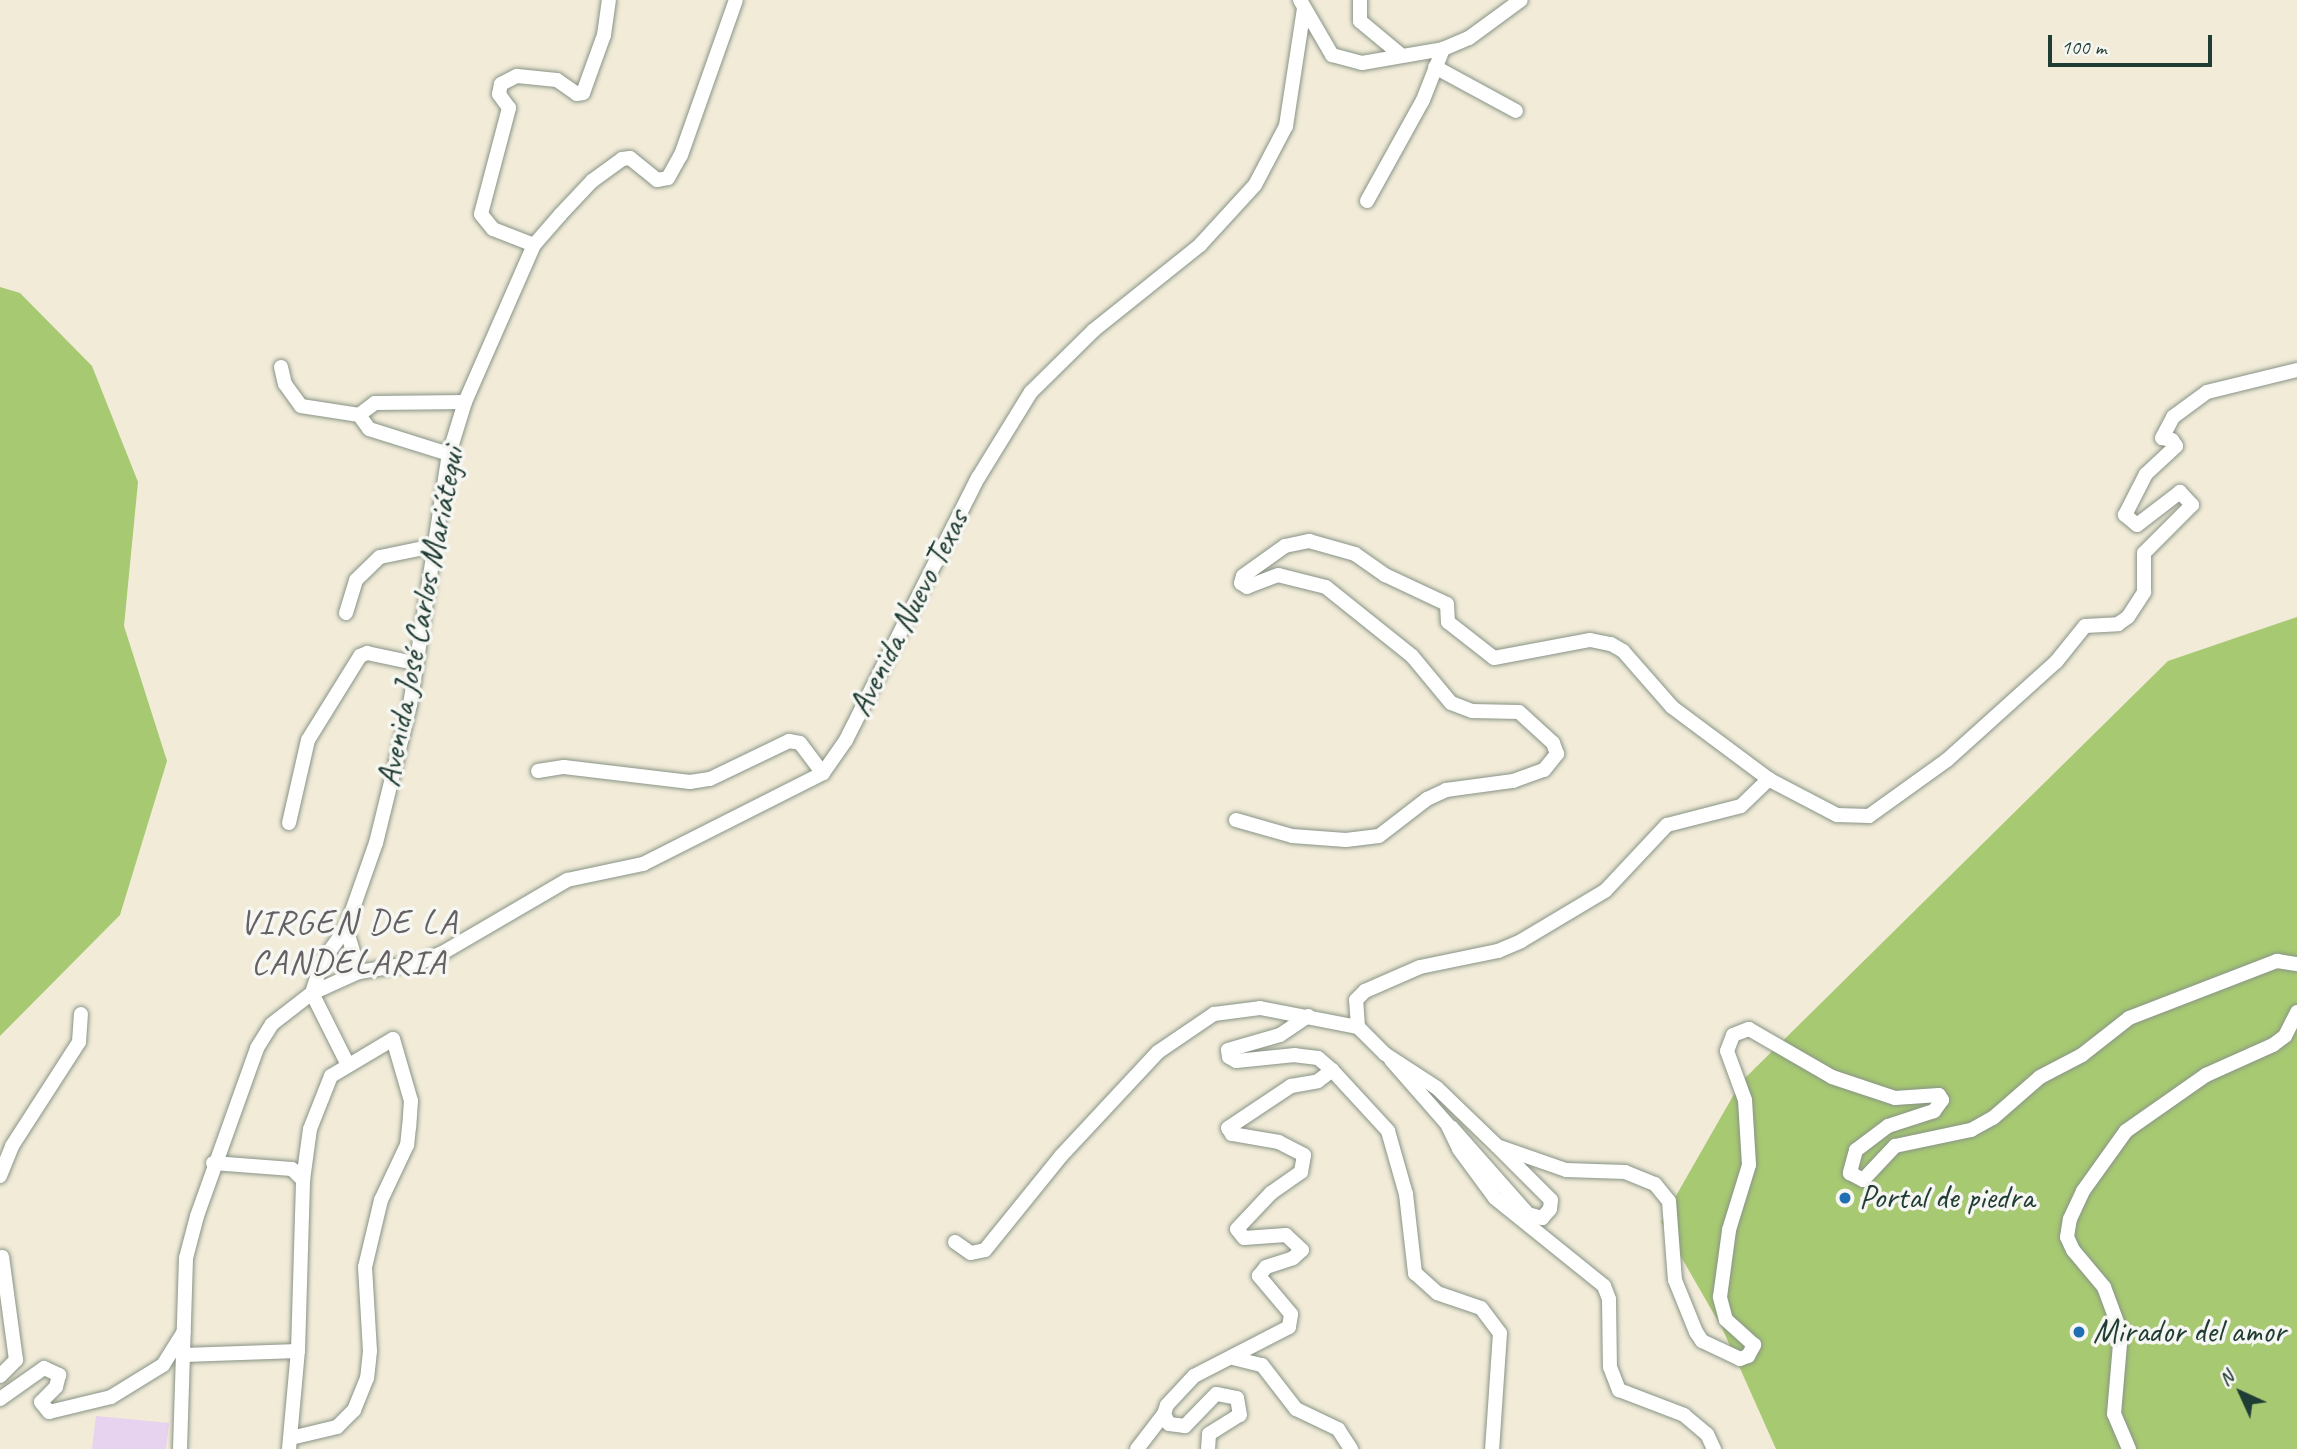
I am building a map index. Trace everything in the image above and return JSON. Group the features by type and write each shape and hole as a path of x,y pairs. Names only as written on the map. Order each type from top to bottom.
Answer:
{"street":[{"path":"534,245 493,229 481,214 509,108 499,94 501,84 517,76 557,80 577,94 583,93 604,35 609,0"},
{"name":"Avenida José Carlos Mariátegui","path":"312,993 323,960 346,928 376,843 410,705 414,663 449,454 465,402 534,245 592,181 622,159 630,159 657,180 668,178 681,155 736,0"},
{"path":"1360,0 1360,21 1401,55"},
{"path":"1302,5 1338,58 1362,63 1443,49 1469,38 1521,0"},
{"name":"Avenida Nuevo Texas","path":"312,993 359,972 421,962 444,952 567,880 643,864 823,772 846,740 978,478 1031,392 1094,330 1200,245 1255,185 1286,126 1302,5"},
{"path":"1367,201 1423,100 1443,49"},
{"path":"1435,66 1516,111"},
{"path":"281,367 292,397 301,406 359,415 369,429 449,454"},
{"path":"1236,820 1292,836 1346,840 1379,836 1446,790 1513,781 1544,770 1557,754 1553,743 1519,712 1472,711 1451,703 1412,656 1326,587 1278,575 1247,587 1241,583 1243,576 1295,542 1327,544 1355,554 1385,575 1447,604 1448,622 1494,658 1590,640 1611,644 1623,651 1672,707 1769,779 1837,815 1860,818 1947,760 2056,662 2085,626 2118,624 2134,609 2144,592 2144,553 2192,505 2180,492 2137,525 2125,515 2146,474 2176,446 2172,440 2162,438 2173,417 2207,392 2297,370"},
{"path":"359,415 374,403 465,402"},
{"path":"345,613 356,580 380,557 433,546"},
{"path":"289,823 308,740 360,656 367,653 414,663"},
{"path":"538,771 564,767 690,782 710,779 789,741 800,743 823,772"},
{"path":"1358,1027 1356,1000 1365,991 1420,967 1497,951 1521,941 1605,891 1667,825 1741,806 1769,779"},
{"path":"346,928 359,972"},
{"path":"1497,1146 1566,1170 1625,1172 1663,1191 1671,1218 1675,1280 1693,1326 1702,1341 1740,1359 1748,1356 1754,1345 1726,1320 1720,1297 1729,1230 1749,1165 1745,1100 1727,1051 1734,1035 1749,1028 1832,1077 1895,1098 1939,1095 1942,1100 1934,1111 1888,1126 1856,1150 1850,1173 1863,1180 1895,1146 1970,1129 1993,1118 2040,1077 2082,1055 2129,1018 2277,961 2297,964"},
{"path":"180,1449 186,1258 214,1163 257,1048 272,1024 312,993 347,1063"},
{"path":"955,1241 971,1253 985,1250 1158,1052 1213,1014 1260,1008 1358,1027 1447,1124 1470,1144 1528,1214 1542,1218 1550,1209 1551,1200 1437,1088 1385,1054"},
{"path":"2129,1449 2114,1414 2121,1333 2104,1287 2073,1250 2067,1237 2070,1219 2083,1191 2126,1131 2206,1075 2273,1045 2286,1036 2297,1012"},
{"path":"0,1176 12,1146 79,1042 81,1014"},
{"path":"1308,1016 1260,1043 1230,1047 1228,1057 1236,1061 1306,1056 1327,1061 1332,1070 1388,1131 1406,1194 1415,1273 1437,1293 1481,1308 1500,1333 1492,1449"},
{"path":"393,1039 411,1101 407,1145 381,1200 368,1247 367,1378 354,1409 337,1427 290,1443 298,1351 303,1180 320,1097 331,1076 347,1063 393,1039"},
{"path":"1137,1449 1194,1376 1233,1358 1291,1323 1289,1311 1259,1279 1266,1267 1299,1255 1299,1244 1286,1235 1244,1238 1237,1229 1271,1193 1301,1172 1306,1161 1302,1152 1290,1146 1231,1134 1228,1128 1291,1086 1318,1081 1332,1070"},
{"path":"1447,1124 1459,1149 1495,1198 1604,1286 1609,1299 1610,1367 1619,1390 1684,1415 1707,1434 1714,1449"},
{"path":"214,1163 292,1169 303,1180"},
{"path":"0,1376 16,1360 2,1257"},
{"path":"0,1399 36,1371 51,1368 59,1375 56,1387 41,1402 49,1412 111,1397 163,1365 185,1330"},
{"path":"184,1355 298,1351"},
{"path":"1233,1358 1262,1365 1296,1409 1338,1429 1351,1449"},
{"path":"1164,1414 1169,1424 1185,1426 1216,1394 1237,1398 1240,1415 1209,1434 1208,1449"}],"shaded area":[{"path":"96,1416 169,1423 166,1449 92,1449"}],"green space":[{"path":"0,287 20,293 92,366 138,482 124,626 167,761 120,915 0,1036"},
{"path":"2297,617 2297,1449 1776,1449 1722,1328 1661,1222 1741,1082 2168,661"}],"place":[{"name":"Portal de piedra","path":"1845,1198"},
{"name":"Mirador del amor","path":"2079,1332"}],"district":[{"name":"VIRGEN DE LA CANDELARIA","path":"349,942"}]}
